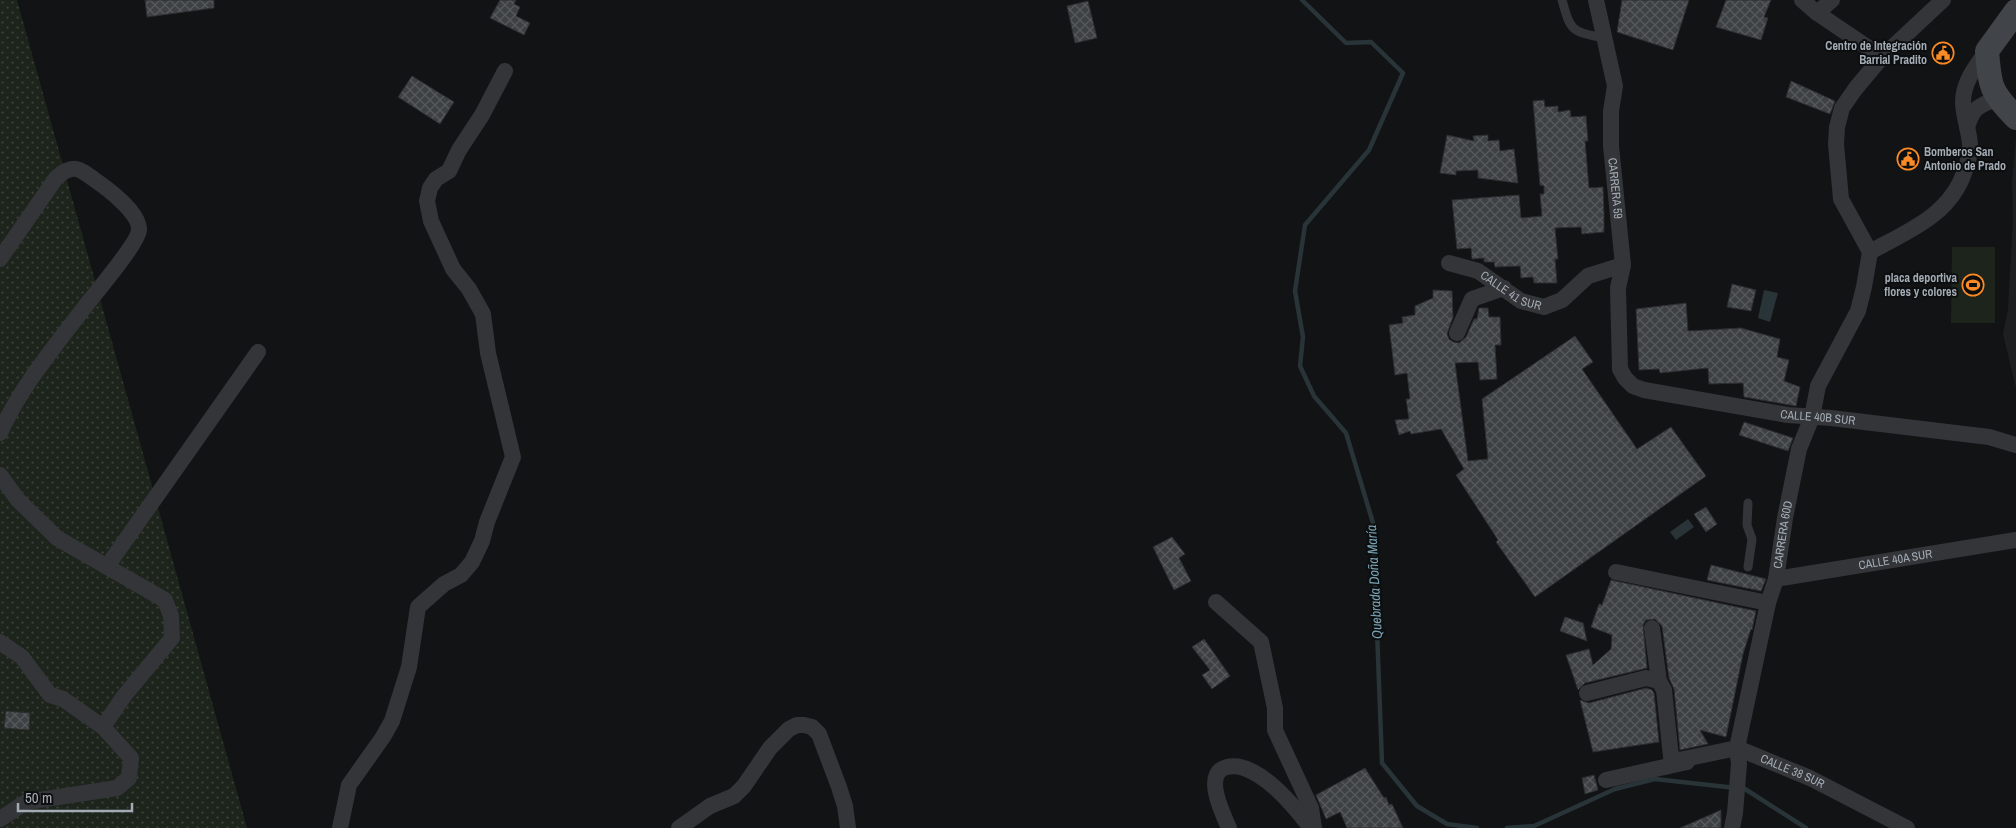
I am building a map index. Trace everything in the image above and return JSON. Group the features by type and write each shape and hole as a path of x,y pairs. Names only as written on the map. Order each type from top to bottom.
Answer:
{"main road":[{"path":"2016,11 1987,51 1989,80 1997,98 2016,118"}],"street":[{"name":"CARRERA 59","path":"1596,0 1615,86 1611,111 1611,146 1623,265 1618,288 1618,320 1620,369 1625,378"},
{"path":"1802,0 1817,13 1882,57"},
{"path":"1817,13 1832,0"},
{"path":"1943,0 1882,57 1842,108 1836,127 1836,153 1841,199 1870,252 1926,221 1949,201 1961,184 1968,162 1970,145 1963,102 1965,90 1970,75 1987,51"},
{"path":"340,828 349,785 392,721 409,667 418,607 444,584 461,575 472,562 482,541 487,522 513,457 488,354 483,314 469,289 453,269 431,221 427,201 430,188 436,179 449,171 459,150 482,115 505,71"},
{"path":"1967,127 1972,112 1997,98"},
{"path":"0,258 56,178 72,168 81,169 127,206 138,224 138,236 29,383 11,410 0,433"},
{"name":"CARRERA 60D","path":"1734,820 1738,754 1768,603 1776,579 1785,518 1799,449 1812,417 1818,386 1858,311 1870,252"},
{"name":"CALLE 41 SUR","path":"1449,263 1478,271 1528,305 1544,307 1551,306 1562,300 1588,276 1623,265"},
{"path":"1457,333 1472,299 1504,288"},
{"path":"108,565 258,352"},
{"name":"CALLE 40B SUR","path":"1625,378 1633,386 1644,390 1771,412 1989,437 2016,445"},
{"path":"0,476 18,500 57,538 108,565 165,600 171,616 172,638 124,696 103,727"},
{"name":"CALLE 40A SUR","path":"1776,579 2016,540"},
{"path":"1616,572 1768,603"},
{"path":"1216,602 1261,642 1275,708 1275,730 1311,808 1312,828"},
{"path":"1652,628 1660,681 1664,690 1671,757 1679,760 1738,754"},
{"path":"0,642 22,657 50,695 63,699 103,727 130,758 129,778 117,788 26,802 0,819"},
{"path":"1587,692 1646,678 1660,681"},
{"path":"679,828 710,806 734,796 776,742 788,729 797,725 812,727 819,734 845,806 848,828"},
{"path":"1606,780 1738,754"},
{"name":"CALLE 38 SUR","path":"1738,754 1810,778 1907,828"},
{"path":"1229,828 1218,800 1215,786 1220,771 1229,767 1247,769 1258,775 1290,801 1312,828"}],"lane":[{"path":"1562,0 1569,25 1577,31 1604,38"},
{"path":"1748,503 1747,525 1752,540 1748,567"}],"shaded area":[{"path":"0,0 17,0 247,828 0,828"},
{"path":"2016,137 2016,388 2003,334 2008,309 2013,220 2012,183"},
{"name":"placa deportiva flores y colores","path":"1952,247 1995,247 1995,323 1951,323"},
{"path":"1764,290 1778,293 1770,322 1758,318"},
{"path":"1688,519 1694,527 1676,540 1670,532"}],"building":[{"path":"145,0 214,0 214,8 147,17"},
{"path":"500,0 516,0 514,4 520,7 516,16 530,23 524,35 490,18"},
{"path":"1622,0 1689,0 1673,50 1617,32"},
{"path":"1726,0 1771,0 1764,17 1768,18 1761,40 1716,27"},
{"path":"1088,1 1097,38 1075,43 1067,6"},
{"path":"412,76 454,102 440,124 398,97"},
{"path":"1791,81 1835,101 1830,114 1786,97"},
{"path":"1544,100 1545,107 1558,106 1558,112 1570,110 1571,117 1586,116 1588,141 1585,141 1589,188 1603,187 1604,232 1582,234 1581,227 1555,228 1558,259 1555,259 1557,283 1534,283 1533,277 1521,278 1520,266 1495,267 1494,262 1484,262 1484,258 1472,259 1471,248 1457,249 1452,200 1519,195 1521,218 1542,216 1540,194 1544,194 1544,186 1540,185 1533,101"},
{"path":"1447,135 1474,141 1473,136 1488,135 1488,141 1499,140 1500,151 1514,149 1518,183 1478,178 1478,170 1456,171 1456,175 1440,173"},
{"path":"1732,284 1756,290 1751,311 1727,307"},
{"path":"1433,290 1452,291 1453,317 1447,334 1453,342 1459,343 1466,337 1474,319 1477,319 1479,308 1488,308 1489,317 1500,317 1501,345 1495,345 1497,379 1480,380 1478,362 1455,363 1468,461 1488,459 1482,399 1575,336 1593,362 1582,369 1637,449 1671,427 1706,476 1535,597 1496,542 1498,540 1456,475 1464,469 1441,429 1411,434 1410,431 1399,435 1395,420 1409,419 1406,399 1410,399 1407,373 1395,375 1389,325 1403,323 1402,317 1415,315 1415,306 1433,298"},
{"path":"1686,303 1688,331 1741,328 1780,339 1777,357 1789,360 1784,381 1800,387 1796,406 1744,397 1743,383 1709,384 1708,368 1660,373 1659,369 1639,370 1636,309"},
{"path":"1744,422 1793,438 1788,451 1739,435"},
{"path":"1706,507 1717,524 1706,532 1694,514"},
{"path":"1172,537 1185,554 1179,558 1191,581 1174,590 1153,547"},
{"path":"1711,565 1766,579 1761,591 1707,580"},
{"path":"1611,580 1756,611 1752,630 1743,654 1726,737 1700,730 1708,744 1680,750 1674,689 1669,678 1662,626 1655,619 1646,620 1643,625 1647,668 1585,683 1578,690 1566,655 1589,649 1593,665 1611,649 1612,635 1591,627 1599,604 1602,605"},
{"path":"1565,617 1583,623 1587,641 1560,631"},
{"path":"1204,639 1230,676 1212,689 1202,675 1210,670 1192,647"},
{"path":"1646,688 1654,693 1659,742 1593,752 1580,700 1589,703"},
{"path":"6,711 30,713 29,730 4,728"},
{"path":"1365,768 1384,798 1386,797 1389,805 1392,804 1403,828 1347,828 1340,812 1326,819 1316,795"},
{"path":"1594,775 1598,790 1585,794 1582,778"},
{"path":"1721,810 1721,828 1680,828"}],"waterway":[{"name":"Quebrada Doña María","path":"1302,0 1346,43 1371,42 1403,73 1369,150 1305,225 1295,291 1303,337 1300,366 1314,396 1346,433 1373,523 1382,763 1417,806 1447,824 1477,828"},
{"name":"Quebrada Doña María","path":"1507,828 1534,826 1615,789 1655,779 1745,789 1806,828"}],"place":[{"name":"Centro de Integración Barrial Pradito","path":"1943,53"},
{"name":"Bomberos San Antonio de Prado","path":"1908,159"},
{"name":"placa deportiva flores y colores","path":"1973,285"}]}
